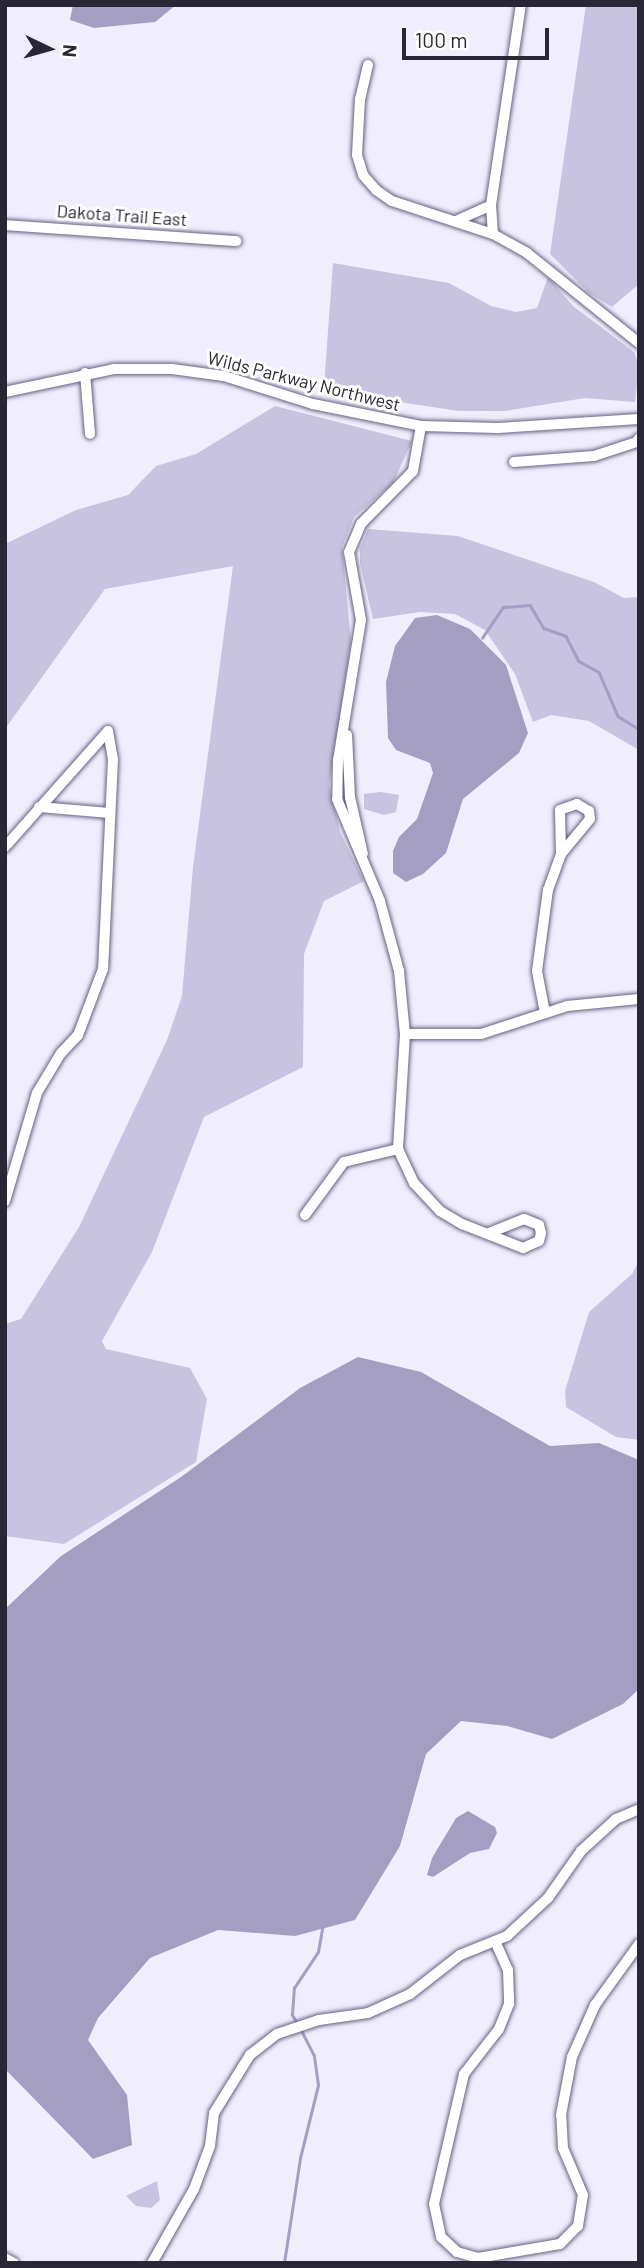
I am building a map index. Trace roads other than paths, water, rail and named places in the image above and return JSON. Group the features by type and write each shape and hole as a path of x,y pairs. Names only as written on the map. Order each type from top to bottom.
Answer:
{"street":[{"path":"493,234 491,205 521,5"},
{"path":"368,65 357,129 363,174 393,201 458,220 493,234 560,278 587,305 639,343"},
{"path":"458,220 491,205"},
{"name":"Dakota Trail East","path":"5,225 236,241"},
{"name":"Wilds Parkway Northwest","path":"5,392 85,373 172,369 224,376 313,404 421,426 498,428 639,419"},
{"path":"85,373 90,434"},
{"path":"421,426 413,471 361,524 349,552 360,620 346,729 350,797 365,863 394,944 405,1034 398,1149 425,1199 462,1224 489,1233"},
{"path":"514,462 572,460 638,441"},
{"path":"5,847 108,731 113,759 98,990 78,1035 54,1062 37,1093 5,1201"},
{"path":"39,807 110,813"},
{"path":"545,1013 538,988 539,949 548,890 561,854"},
{"path":"405,1034 481,1034 581,1003 639,999"},
{"path":"305,1215 344,1162 398,1149"},
{"path":"152,2263 194,2189 211,2146 214,2113 250,2055 277,2034 319,2020 368,2012 410,1994 460,1955 507,1937 548,1898 581,1850 607,1826 639,1809"},
{"path":"495,1941 508,1970 509,2004 499,2029 464,2074 435,2204 441,2237 457,2252 478,2258 559,2244 578,2226 583,2195 563,2147 561,2115 572,2057 595,2005 639,1944"},
{"path":"5,2258 14,2263"}],"waterway":[{"path":"482,638 503,607 530,605 544,628 566,636 579,661 599,672 618,716 639,729"},
{"path":"298,2025 292,2015 294,1988 318,1952 323,1925"},
{"path":"284,2263 300,2158 318,2085 314,2056 301,2031"}]}
